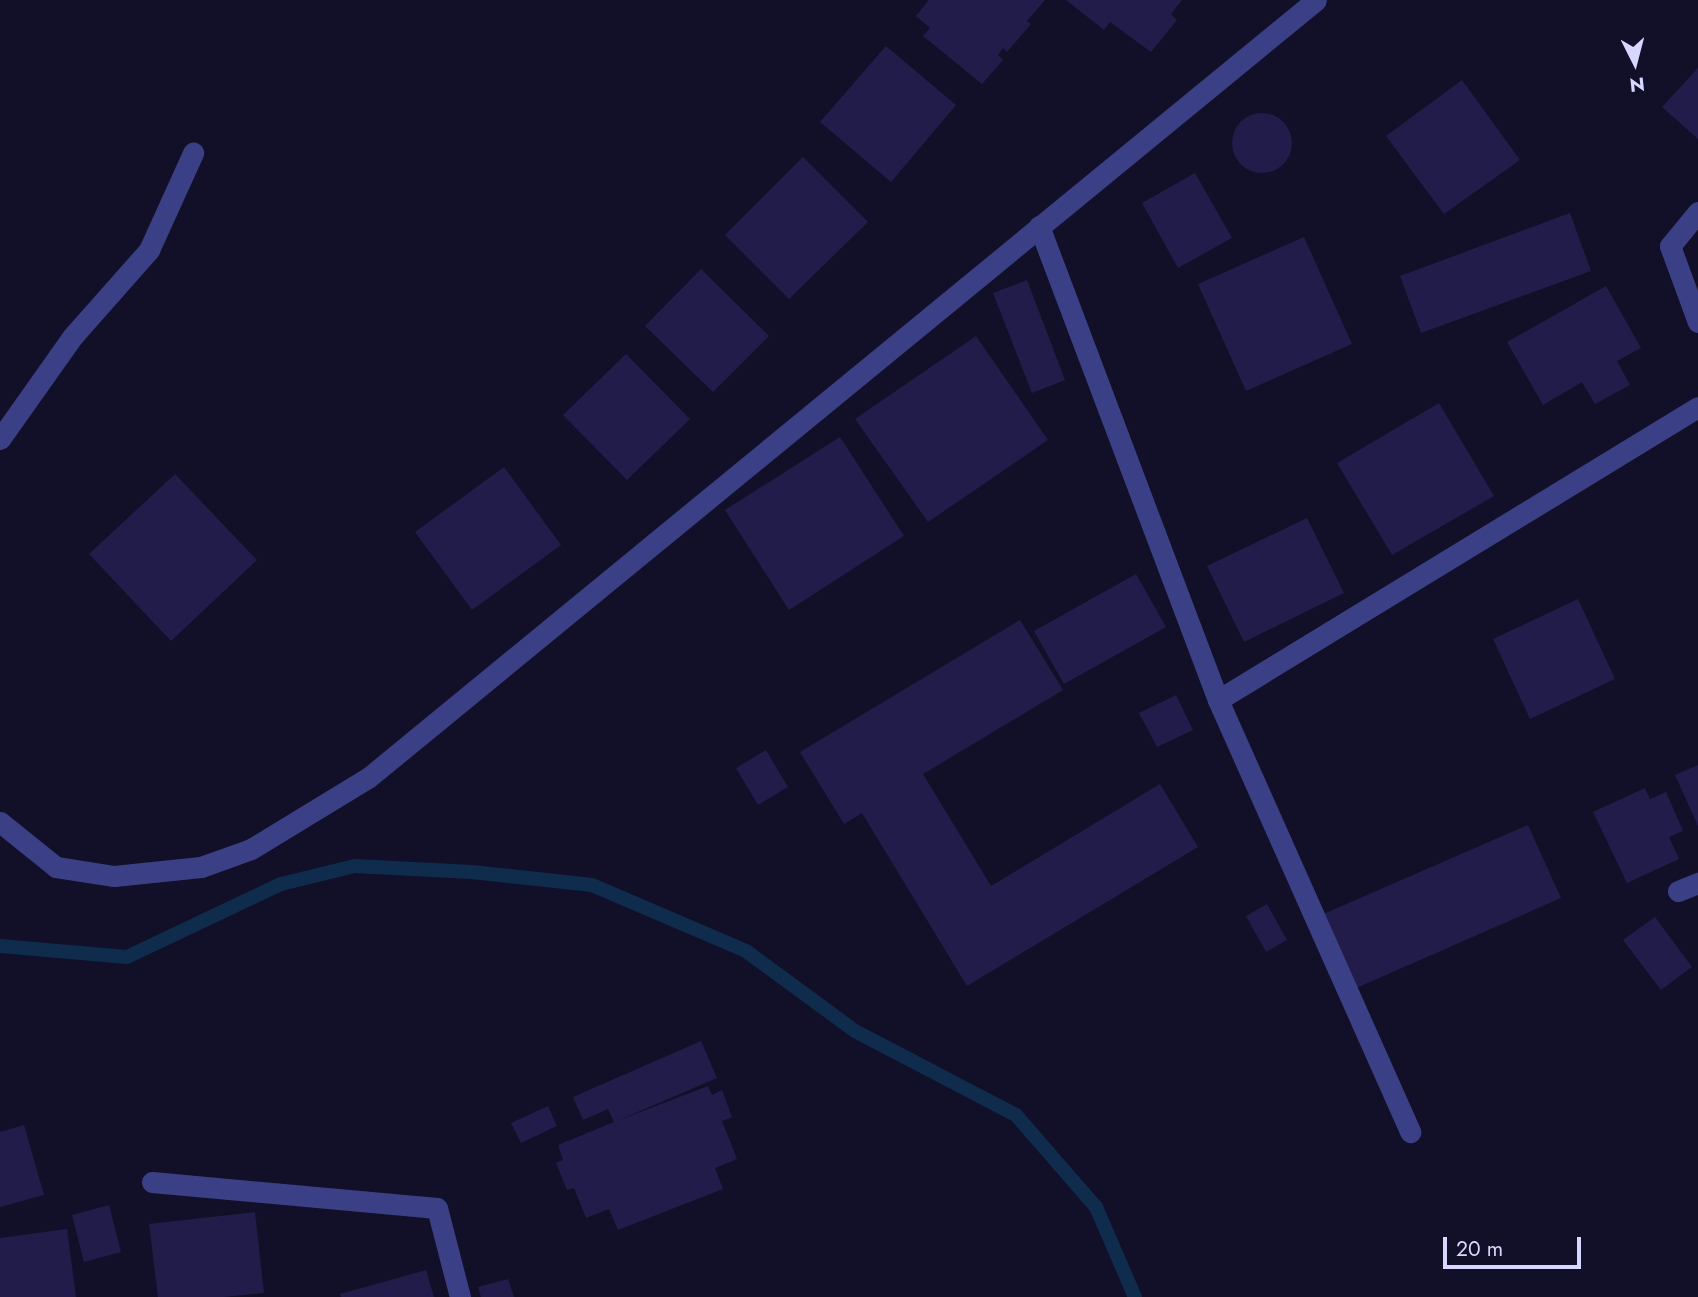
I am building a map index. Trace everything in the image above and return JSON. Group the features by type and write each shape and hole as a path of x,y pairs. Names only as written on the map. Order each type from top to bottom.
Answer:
{"street":[{"path":"0,822 56,867 114,876 201,867 251,849 369,778 1316,0"},
{"path":"0,439 73,336 149,250 193,153"},
{"path":"1698,212 1670,246 1698,321"},
{"path":"1039,226 1218,700 1410,1132"},
{"path":"1218,700 1698,407"},
{"path":"1678,891 1698,883"},
{"path":"152,1182 437,1208 460,1297"}],"building":[{"path":"929,0 1045,0 1027,21 1031,24 1007,52 1003,48 998,55 1003,60 982,84 923,36 930,28 916,16"},
{"path":"1066,0 1182,0 1171,14 1177,20 1151,52 1110,22 1104,30"},
{"path":"886,46 956,105 891,182 820,122"},
{"path":"1698,68 1698,139 1662,107"},
{"path":"1462,80 1520,160 1444,214 1386,136"},
{"path":"1262,113 1279,118 1287,126 1292,143 1287,160 1279,168 1262,173 1245,168 1237,160 1232,143 1237,126 1245,118"},
{"path":"803,157 868,222 789,299 725,235"},
{"path":"1195,173 1232,238 1178,268 1142,203"},
{"path":"1570,213 1591,271 1421,333 1400,276"},
{"path":"1304,237 1352,344 1246,391 1198,284"},
{"path":"701,269 769,336 713,392 645,326"},
{"path":"1027,280 1065,380 1032,393 993,293"},
{"path":"1606,286 1641,348 1617,361 1630,385 1595,404 1582,382 1543,405 1507,342"},
{"path":"976,336 1048,440 928,522 855,419"},
{"path":"626,354 690,419 627,480 563,415"},
{"path":"1439,403 1494,496 1392,555 1337,463"},
{"path":"840,437 904,536 789,610 725,510"},
{"path":"504,467 561,545 472,610 415,532"},
{"path":"175,474 257,560 171,641 89,554"},
{"path":"1307,518 1344,593 1244,642 1207,566"},
{"path":"1136,574 1166,627 1064,684 1034,631"},
{"path":"1578,599 1615,679 1530,719 1493,639"},
{"path":"1020,620 1063,690 923,774 991,886 1160,784 1198,847 967,986 862,813 844,824 800,752"},
{"path":"1176,695 1193,730 1157,747 1139,713"},
{"path":"766,750 788,787 758,805 736,768"},
{"path":"1698,765 1698,826 1675,775"},
{"path":"1645,788 1650,799 1666,792 1683,831 1669,837 1679,859 1627,883 1593,812"},
{"path":"1528,825 1561,898 1354,989 1321,915"},
{"path":"1267,904 1287,940 1266,952 1246,916"},
{"path":"1655,917 1692,967 1661,990 1623,940"},
{"path":"701,1041 717,1078 617,1121 708,1086 712,1095 722,1090 732,1117 722,1121 737,1159 715,1168 723,1189 618,1230 609,1209 586,1218 574,1188 567,1190 556,1163 563,1160 558,1145 614,1122 608,1109 583,1120 573,1097"},
{"path":"548,1106 557,1126 521,1143 511,1123"},
{"path":"24,1125 44,1195 0,1207 0,1132"},
{"path":"109,1205 121,1252 84,1262 72,1215"},
{"path":"255,1212 264,1293 224,1297 158,1297 149,1224"},
{"path":"67,1229 76,1297 0,1297 0,1238"},
{"path":"426,1270 434,1297 341,1297 340,1294"},
{"path":"508,1279 514,1297 481,1297 478,1287"}],"waterway":[{"path":"0,946 127,957 281,884 355,866 472,872 592,885 746,951 855,1031 1016,1115 1096,1207 1135,1297"}]}
